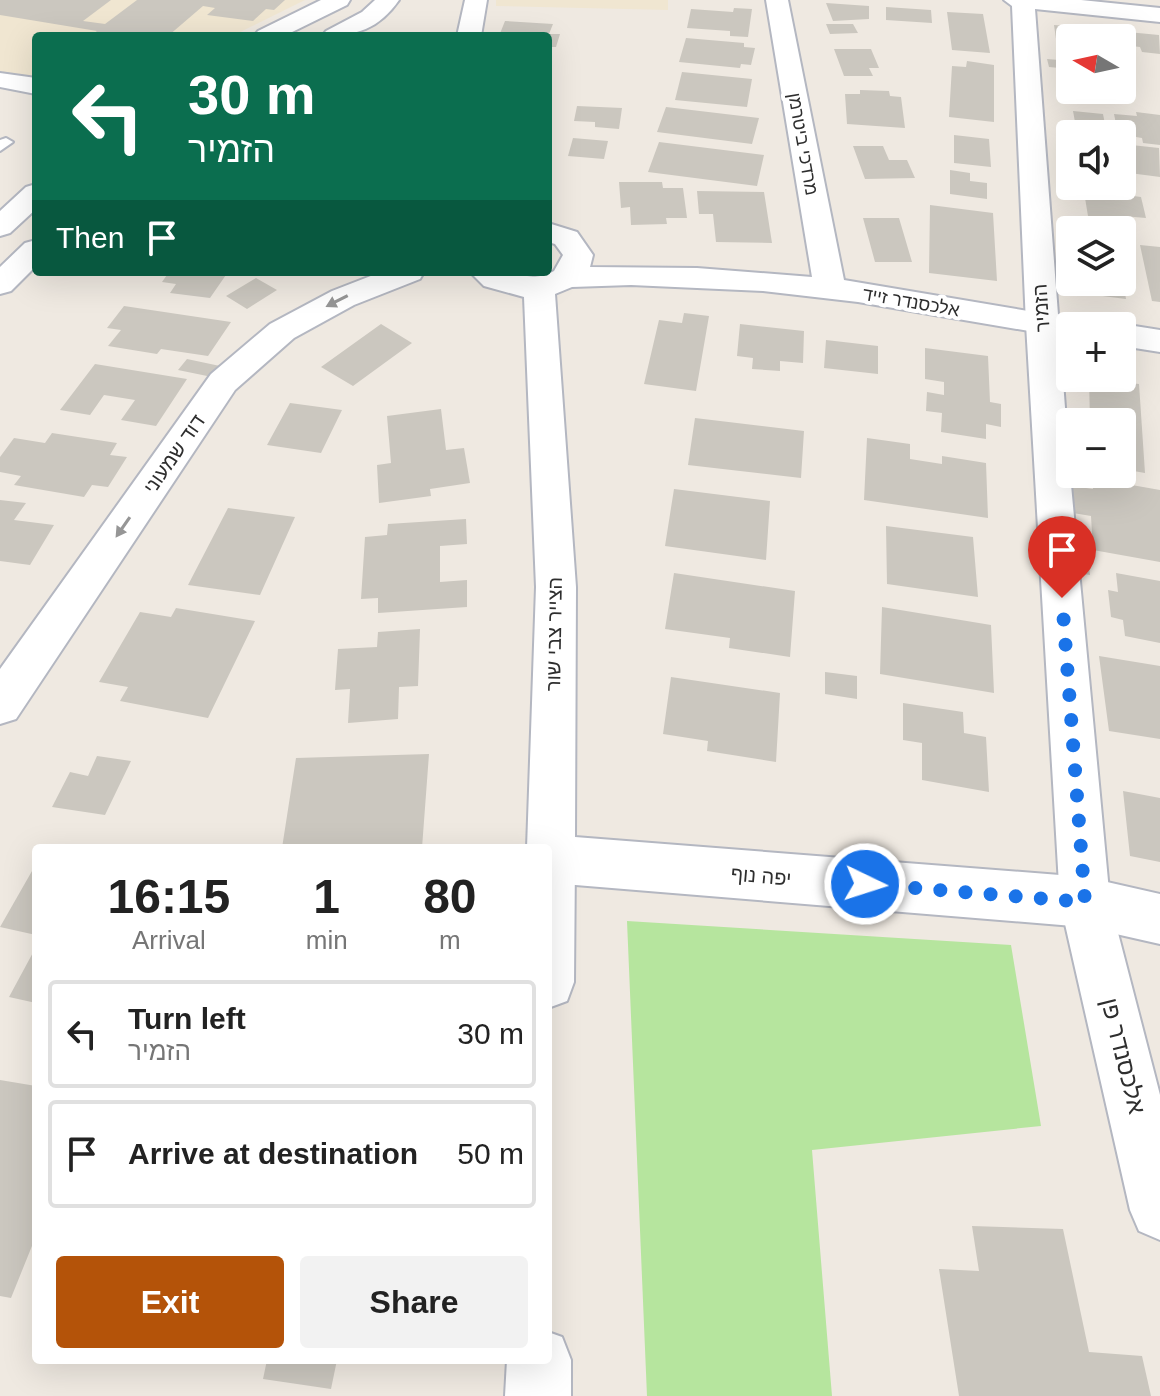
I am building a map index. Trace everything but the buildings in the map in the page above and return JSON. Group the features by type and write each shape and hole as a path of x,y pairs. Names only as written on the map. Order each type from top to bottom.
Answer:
{"street":[{"path":"274,32 339,0"},
{"path":"342,32 370,17 388,0"},
{"path":"470,32 476,0"},
{"name":"מרדכי ביטרמן","path":"777,0 830,288"},
{"path":"1015,0 1160,15"},
{"name":"הזמיר","path":"1023,1 1056,326"},
{"path":"0,80 32,85"},
{"path":"0,227 32,197"},
{"name":"אלכסנדר זייד","path":"561,239 751,281"},
{"name":"הצייר צבי שור","path":"551,844 555,552 550,441 541,365 553,282 577,262 561,239"},
{"path":"0,284 32,253"},
{"name":"אלכסנדר זייד","path":"490,276 509,286 607,275 751,281 830,288 1056,326"},
{"name":"דוד שמעוני","path":"0,705 223,382 282,331 343,298 399,276"},
{"path":"1136,337 1160,341"},
{"name":"הזמיר","path":"1059,392 1085,902"},
{"name":"יפה נוף","path":"552,859 1085,902 1160,919"},
{"name":"אלכסנדר פן","path":"1085,902 1160,1210"},
{"path":"538,1396 539,1364"}],"shaded area":[{"path":"0,0 305,0 240,32 32,32 32,79 0,74"},
{"path":"496,0 668,0 668,10 496,6"}],"green space":[{"path":"627,921 1011,945 1041,1126 812,1150 832,1396 647,1396"}],"route":[{"path":"865,884 1085,902 1062,598"}]}
